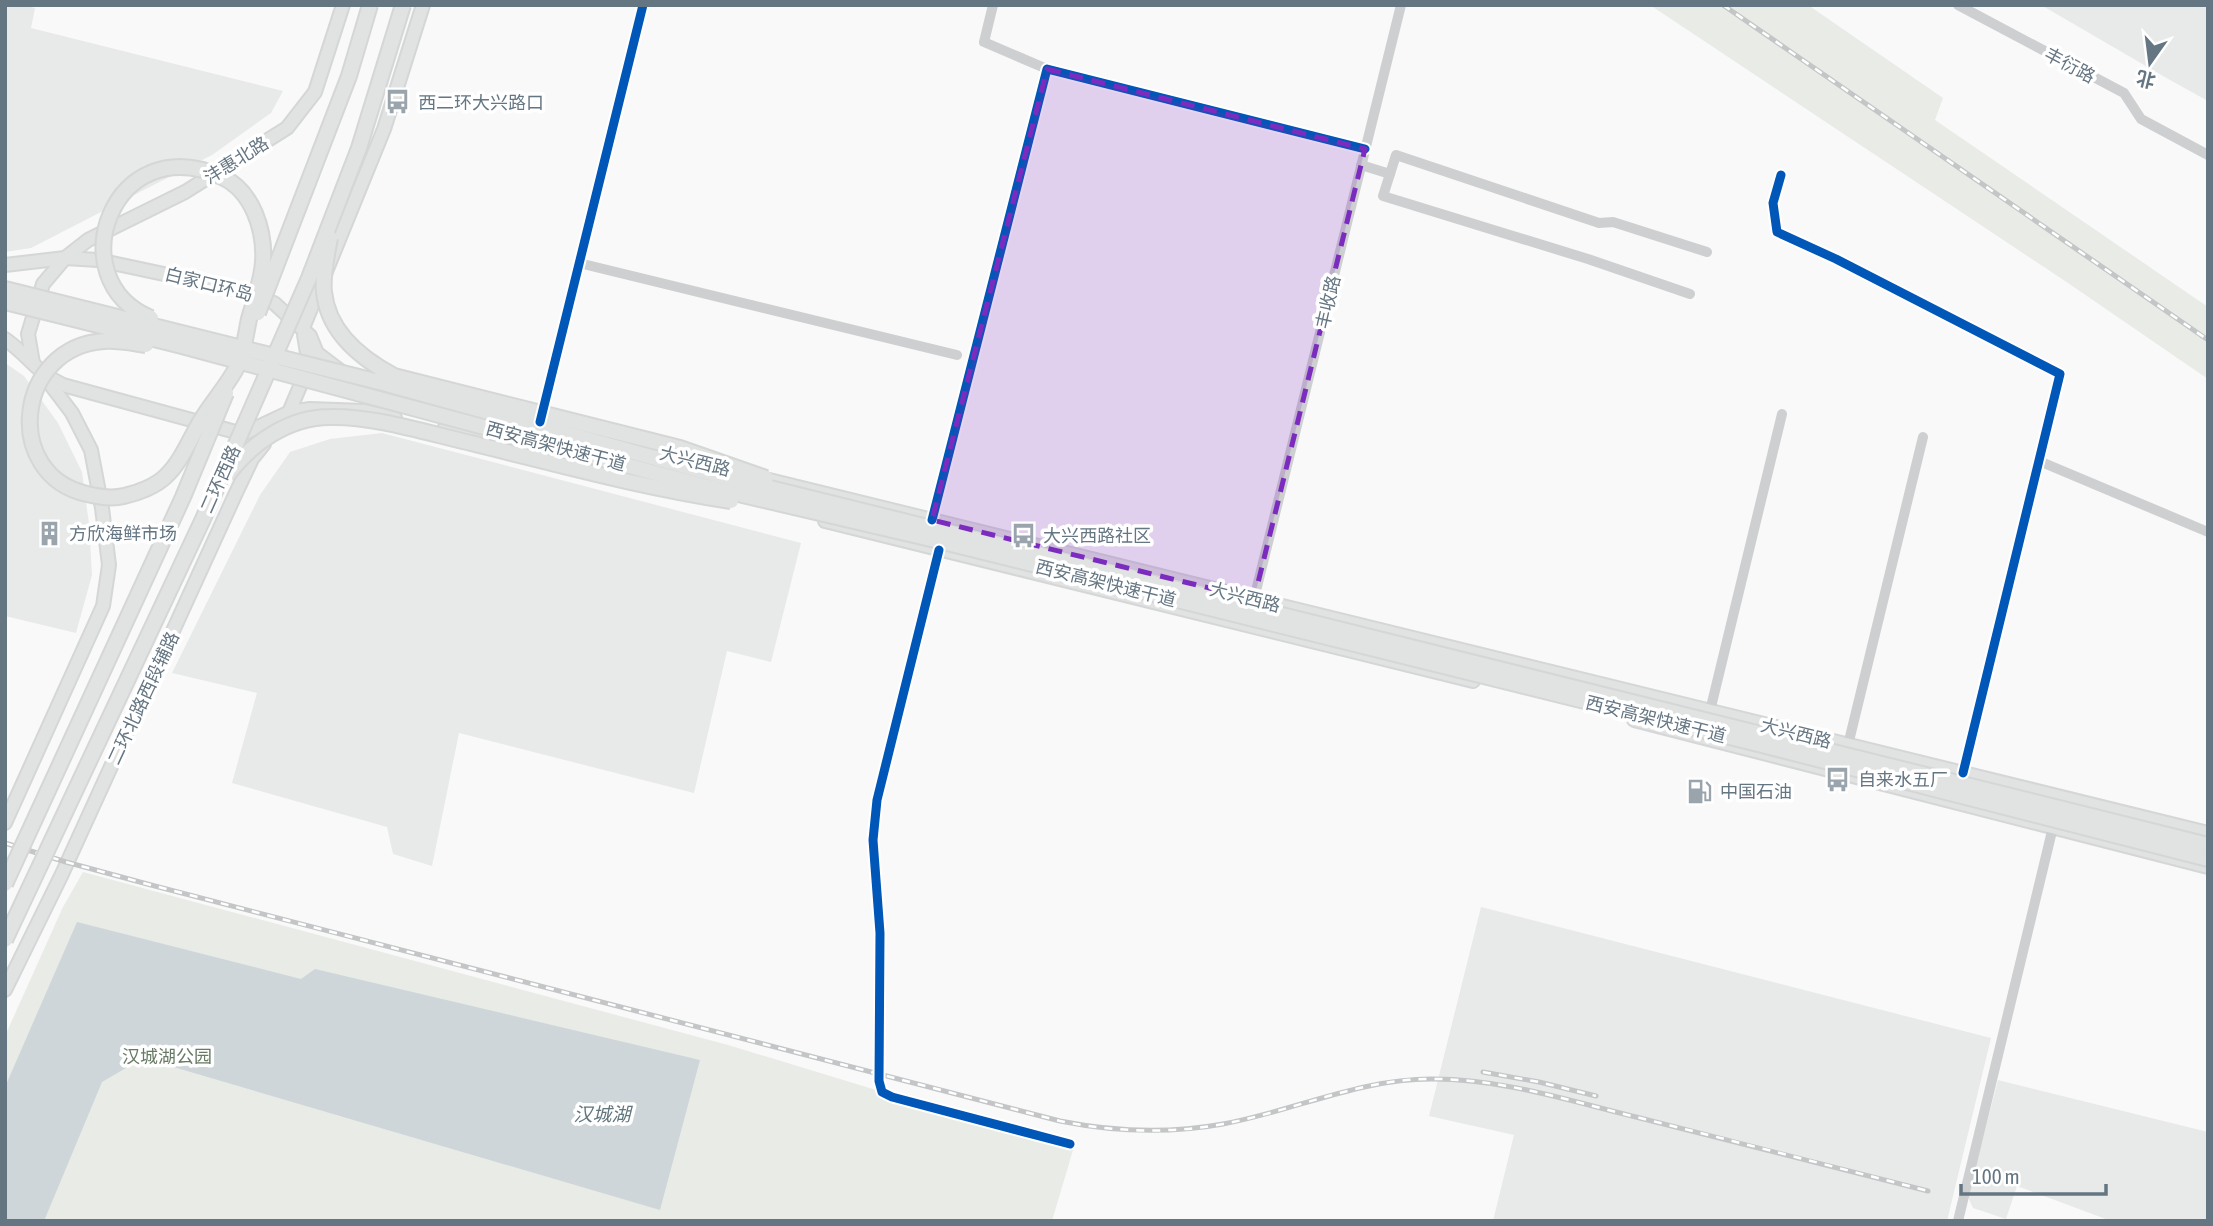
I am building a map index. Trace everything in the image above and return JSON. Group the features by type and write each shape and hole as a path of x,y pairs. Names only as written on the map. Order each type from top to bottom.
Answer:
{"highway":[{"name":"二环西路","path":"5,884 183,497 238,364 349,76 370,5"},
{"name":"二环西路","path":"5,940 203,519 309,278 359,148 403,5"},
{"path":"359,148 332,228 323,290 332,317 346,340 370,363 406,380 680,448 834,511"},
{"path":"178,345 156,346 103,341 64,354 52,364 40,377 30,411 32,440 38,457 48,472 62,484 100,497 135,494 165,477 176,464 238,364 263,264 262,238 257,217 246,197 225,178 197,167 174,166 145,176 121,193 107,228 103,245 104,261 120,294 137,312 197,336"},
{"name":"西安高架快速干道","path":"5,289 197,336 935,540 1762,745 2208,859"},
{"name":"西安高架快速干道","path":"5,302 178,345 700,485 834,511 2208,845"},
{"path":"203,519 224,480 246,453 279,430 298,422 327,416 404,427 673,493 834,511"}],"main road":[{"name":"沣惠北路","path":"65,258 88,240 185,192 287,128 315,92 343,5"},
{"path":"45,377 63,385 243,433 290,412 309,365 303,328 384,129 423,5"},
{"name":"白家口环岛","path":"5,265 65,258 121,264 248,292 274,303 303,328"},
{"path":"33,363 28,334 43,284 65,258"},
{"name":"大兴西路","path":"303,328 310,336 317,353 342,372 932,520 2208,833"},
{"path":"5,339 45,377 72,413 91,450 109,565 103,606 5,823"},
{"name":"大兴西路","path":"290,412 327,408 365,411 621,470 1580,707 2208,867"},
{"name":"二环北路西段辅路","path":"5,990 62,874 252,459 290,412"}],"street":[{"path":"540,422 643,5"},
{"path":"993,5 984,43 1047,69 1365,149"},
{"name":"丰收路","path":"1254,599 1401,5"},
{"name":"丰衍路","path":"1958,5 2123,93 2141,119 2208,155"},
{"path":"932,520 1047,69"},
{"path":"1689,294 1588,259 1383,196 1396,155 1599,223 1613,222 1707,252"},
{"path":"1361,165 1390,174"},
{"path":"1781,175 1773,203 1777,232 1836,259 2060,374 1963,774"},
{"path":"579,264 957,355"},
{"path":"1710,711 1782,414"},
{"path":"1848,745 1923,437"},
{"path":"2039,461 2208,532"},
{"path":"939,550 877,800 873,840 880,933 879,1081 882,1092 892,1097 1070,1143"},
{"path":"1958,1221 2053,827"}],"highlighted area":[{"path":"1047,69 1365,149 1254,599 932,520"}],"shaded area":[{"path":"5,5 35,8 31,28 283,91 271,113 212,155 31,248 5,252"},
{"path":"2041,5 2208,5 2208,101 2170,80"},
{"path":"5,363 24,376 58,423 82,472 92,575 76,633 5,616"},
{"path":"382,433 801,543 771,662 727,651 694,793 459,733 432,866 393,854 387,827 232,783 257,693 172,673 260,495 290,452 330,439"},
{"path":"1481,907 1991,1038 1947,1221 1493,1221 1514,1135 1429,1116"},
{"path":"1998,1080 2208,1132 2208,1221 2111,1221 2017,1186 2006,1219 1973,1208 1968,1197"}],"green space":[{"path":"1650,5 1808,5 1943,98 1935,120 2208,307 2208,379 2068,283"},
{"name":"汉城湖公园","path":"83,872 728,1045 1073,1150 1052,1221 5,1221 5,1036 63,907"}],"water":[{"name":"汉城湖","path":"77,922 301,979 315,969 700,1060 660,1210 143,1058 102,1082 44,1221 5,1221 5,1087"}],"railway":[{"path":"1723,5 2208,340"},
{"path":"5,843 151,885 1060,1121 1121,1129 1202,1127 1249,1118 1380,1084 1407,1080 1460,1080 1561,1098 1928,1191"},
{"path":"1483,1072 1596,1096"}],"cycle path":[{"path":"540,422 643,5"},
{"path":"932,520 1047,69 1365,149"},
{"path":"1781,175 1773,203 1777,232 1836,259 2060,374 1963,773"},
{"path":"939,550 877,800 873,840 880,933 879,1081 882,1092 892,1097 1070,1144"}],"place":[{"name":"西二环大兴路口","path":"398,102"},
{"name":"方欣海鲜市场","path":"49,533"},
{"name":"大兴西路社区","path":"1023,535"},
{"name":"自来水五厂","path":"1838,779"},
{"name":"中国石油","path":"1700,791"}]}
